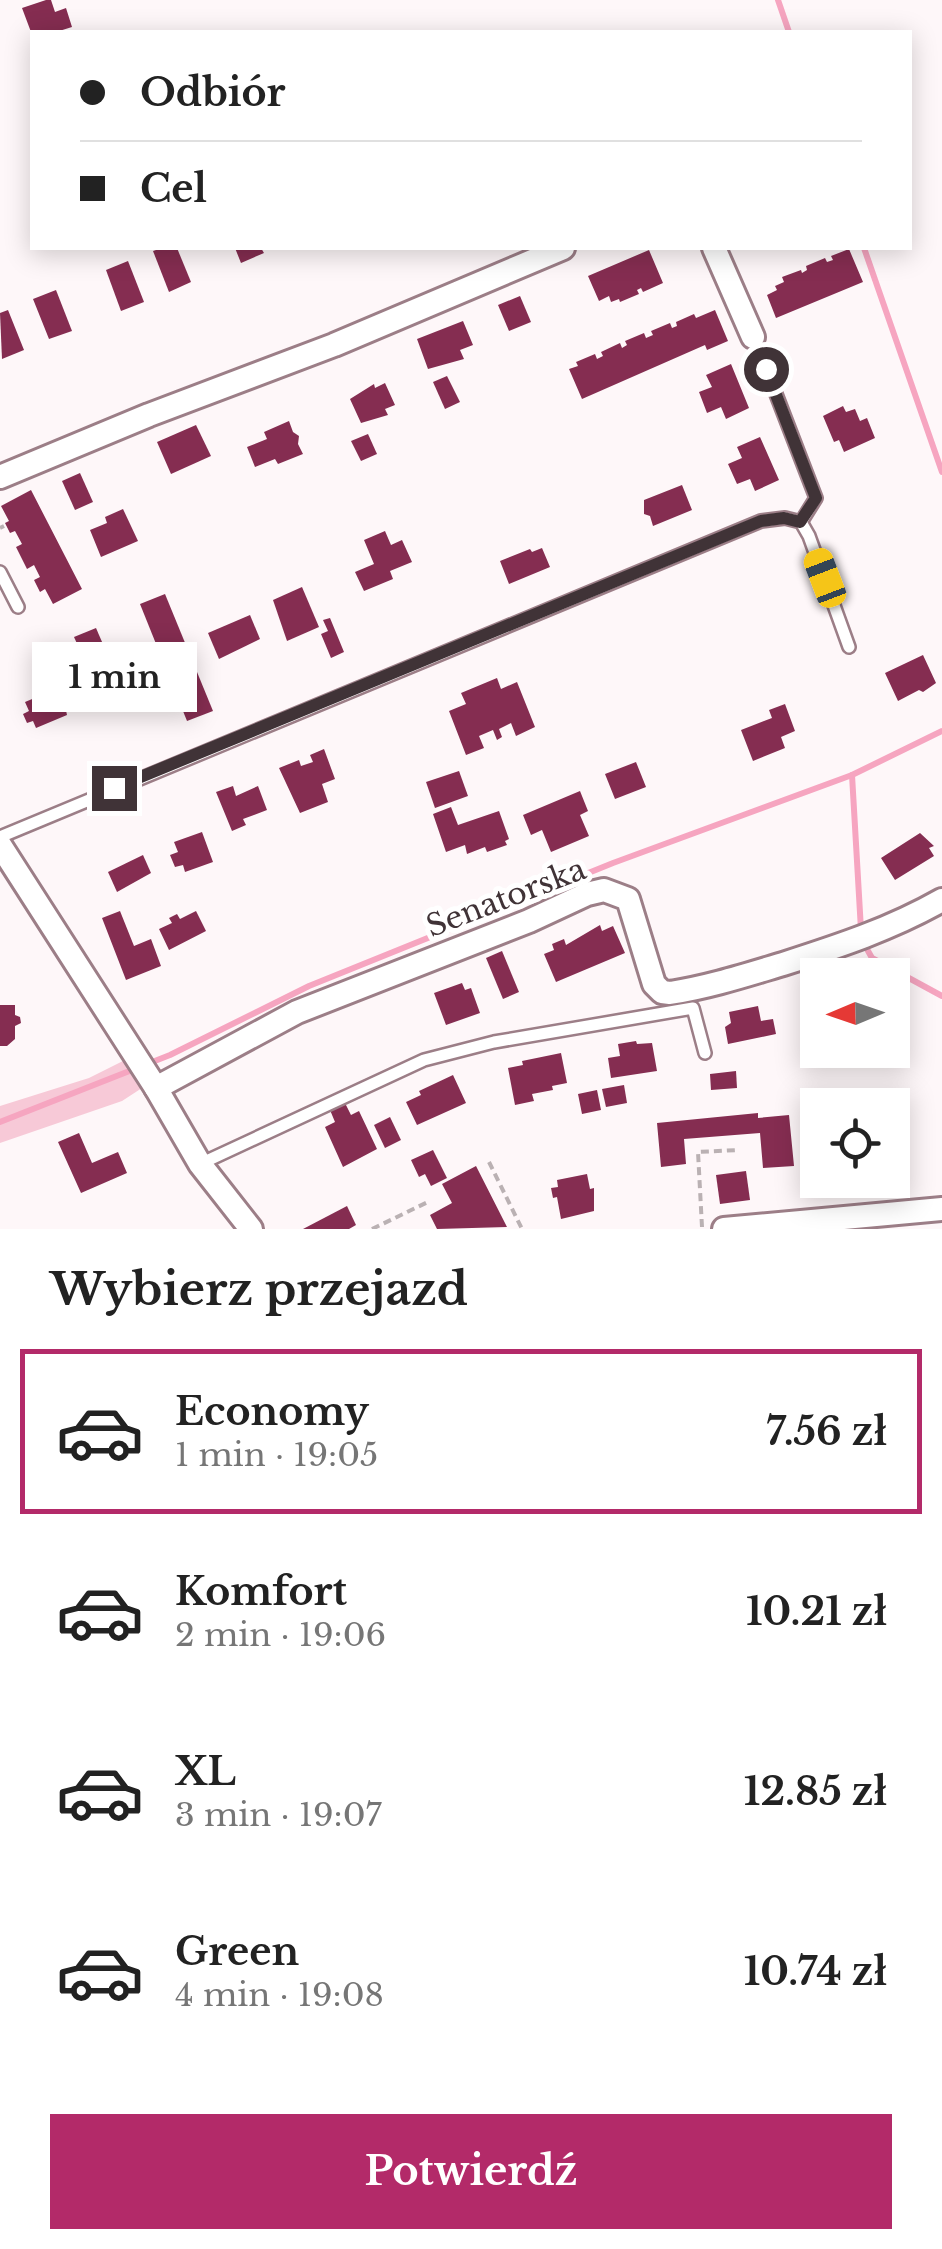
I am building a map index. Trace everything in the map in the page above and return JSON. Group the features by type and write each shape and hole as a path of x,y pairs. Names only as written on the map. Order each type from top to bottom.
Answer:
{"street":[{"path":"0,477 334,345 558,250"},
{"path":"715,250 753,336"},
{"path":"0,845 156,1088 200,1164 252,1229"},
{"name":"Senatorska","path":"156,1088 297,1012 604,890 628,899 647,969 662,992 732,980 850,943 900,924 942,900"},
{"path":"724,1229 942,1209"}],"lane":[{"path":"753,336 816,498 800,522"},
{"path":"0,837 761,521 784,518 800,522 849,648"},
{"path":"0,572 18,607"},
{"path":"200,1164 424,1060 494,1042 693,1008 705,1052"}],"path":[{"path":"702,1229 698,1152 738,1150"},
{"path":"489,1162 522,1229"},
{"path":"372,1229 430,1201"}],"shaded area":[{"path":"123,1061 142,1088 122,1101 0,1143 0,1106 89,1078"}],"building":[{"path":"51,0 55,12 66,8 72,27 30,30 22,8"},
{"path":"178,250 191,282 169,292 153,251"},
{"path":"236,250 264,253 241,263"},
{"path":"649,250 663,283 643,292 641,288 637,290 639,294 620,302 611,302 609,296 599,301 588,276"},
{"path":"849,250 863,282 776,318 767,295 784,282 782,277 801,270 802,273 806,266 825,258 827,262 833,260 831,256"},
{"path":"128,261 144,302 121,311 106,270"},
{"path":"56,290 72,331 49,339 33,299"},
{"path":"520,296 531,322 509,331 498,305"},
{"path":"8,310 24,350 2,359 0,313"},
{"path":"715,310 728,341 707,350 705,345 582,399 569,369 578,366 576,362 595,354 597,359 603,356 601,352 620,343 622,348 627,345 625,341 644,333 646,338 653,335 651,331 670,323 672,328 694,314 696,318"},
{"path":"463,321 473,345 460,350 464,359 428,369 417,339"},
{"path":"731,364 749,408 726,419 721,407 707,413 699,392 712,387 706,375"},
{"path":"447,376 460,402 445,409 433,382"},
{"path":"385,383 395,405 385,409 388,415 361,423 350,399 374,384 375,388"},
{"path":"843,406 846,412 855,409 860,421 867,418 875,438 844,452 839,440 834,442 823,416"},
{"path":"289,421 299,436 303,454 278,464 275,459 255,467 247,447 267,439 264,432"},
{"path":"196,425 211,456 171,474 157,442"},
{"path":"368,434 377,454 361,461 351,441"},
{"path":"760,437 779,480 755,491 750,479 737,484 728,464 742,458 737,447"},
{"path":"80,473 93,502 75,510 62,481"},
{"path":"682,485 692,510 653,526 650,516 644,514 644,500"},
{"path":"31,490 82,589 53,604 45,589 40,592 34,580 40,577 34,565 27,569 16,547 22,544 15,531 10,533 1,506"},
{"path":"123,509 138,541 101,557 90,530 107,523 105,517"},
{"path":"385,531 391,545 402,540 412,562 390,571 393,579 364,591 355,572 374,564 364,540"},
{"path":"542,548 550,567 509,584 500,561"},
{"path":"302,587 319,627 287,641 273,600"},
{"path":"165,594 213,711 187,721 140,604"},
{"path":"250,615 260,639 219,659 208,633"},
{"path":"330,618 344,652 331,658 321,634 328,631 323,620"},
{"path":"96,628 121,686 100,695 74,637"},
{"path":"923,655 936,683 898,701 885,673"},
{"path":"497,678 501,689 517,682 535,727 516,736 511,723 499,729 502,737 497,740 493,730 479,736 484,748 466,755 449,711 466,704 461,693"},
{"path":"61,687 67,715 36,728 33,721 27,723 23,714 29,711 25,702"},
{"path":"785,704 795,731 781,737 785,748 753,761 741,730 772,718 769,710"},
{"path":"324,749 335,779 322,784 328,802 300,813 279,768 299,760 301,766 313,762 310,755"},
{"path":"636,762 646,787 615,799 605,774"},
{"path":"459,771 468,796 435,808 426,782"},
{"path":"233,786 236,796 258,786 267,810 243,819 246,825 232,831 216,792"},
{"path":"580,791 588,811 580,815 589,836 551,852 542,830 531,835 523,815"},
{"path":"451,807 458,825 499,811 509,839 505,841 507,845 467,854 465,845 446,852 433,814"},
{"path":"202,832 213,862 185,872 183,865 175,867 170,855 178,852 174,842"},
{"path":"920,833 934,846 929,848 934,856 895,880 881,858"},
{"path":"143,855 151,873 117,892 108,872"},
{"path":"120,911 134,946 151,939 161,966 126,980 102,918"},
{"path":"196,911 206,931 169,950 159,929 172,923 169,918 177,914 180,919"},
{"path":"600,925 602,931 613,926 625,953 556,982 544,954 554,950 552,944 564,939 566,945"},
{"path":"502,951 519,992 503,999 486,958"},
{"path":"462,983 465,990 471,988 480,1013 446,1025 434,993"},
{"path":"0,1005 15,1005 15,1015 20,1017 15,1039 7,1046 0,1046"},
{"path":"758,1006 761,1021 773,1019 776,1034 728,1044 725,1027 731,1023 729,1012"},
{"path":"652,1043 657,1071 611,1078 608,1058 620,1056 618,1044"},
{"path":"561,1053 567,1083 532,1094 534,1101 515,1105 508,1068"},
{"path":"736,1071 737,1088 711,1090 710,1074"},
{"path":"453,1075 466,1103 417,1125 406,1102 421,1095 419,1091"},
{"path":"624,1085 627,1103 606,1107 602,1089"},
{"path":"597,1090 601,1110 582,1114 578,1094"},
{"path":"345,1103 351,1115 359,1111 377,1149 343,1167 325,1127 335,1122 330,1110"},
{"path":"758,1113 758,1118 789,1115 794,1166 763,1168 760,1133 684,1139 686,1164 661,1167 657,1123"},
{"path":"390,1117 401,1140 385,1148 374,1125"},
{"path":"79,1133 92,1163 118,1152 127,1173 81,1193 58,1142"},
{"path":"433,1150 447,1178 431,1186 425,1174 419,1177 411,1160"},
{"path":"476,1166 507,1227 437,1229 430,1215 452,1203 442,1184"},
{"path":"746,1171 750,1200 720,1204 716,1175"},
{"path":"587,1174 590,1189 594,1188 594,1211 561,1219 551,1188 558,1187 557,1180"},
{"path":"347,1206 356,1225 349,1229 303,1229"}],"waterway":[{"path":"778,0 788,30"},
{"path":"865,250 942,472"},
{"path":"0,1122 170,1055 309,986 613,863 852,775 942,731"},
{"path":"852,775 861,930"},
{"path":"863,942 872,958 942,996"}],"route":[{"path":"114,788 761,521 784,518 800,522 816,498 766,369"}]}
